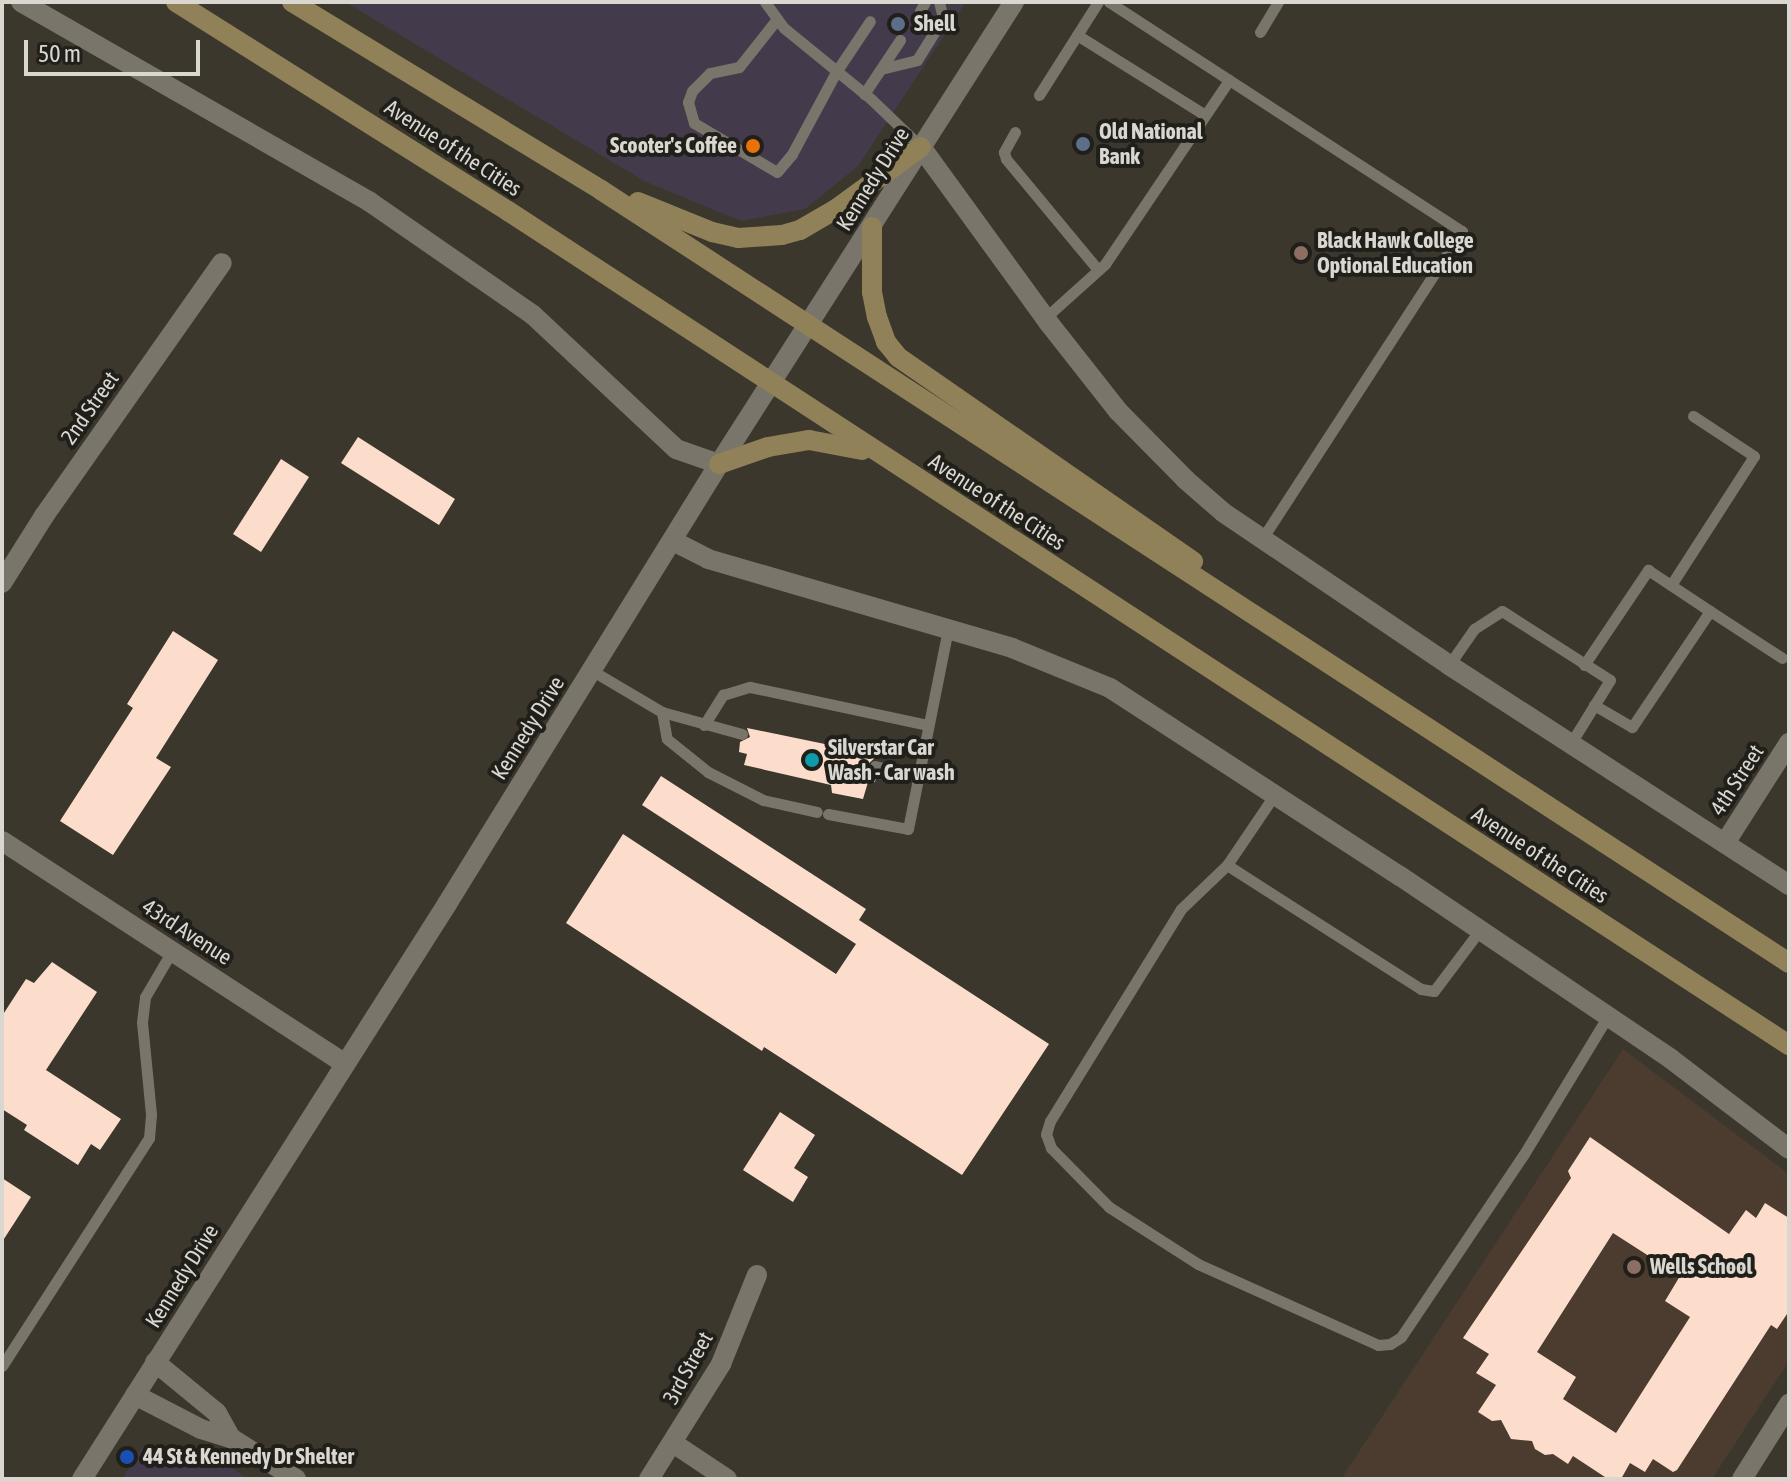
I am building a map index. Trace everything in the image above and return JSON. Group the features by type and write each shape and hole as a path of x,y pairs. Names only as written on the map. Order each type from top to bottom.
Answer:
{"main road":[{"name":"Avenue of the Cities","path":"176,2 772,384 1789,1045"},
{"name":"Avenue of the Cities","path":"297,5 563,166 1789,963"},
{"path":"563,166 658,212 738,238 800,230 836,209 921,147"},
{"path":"872,227 875,308 881,333 898,357 1156,533 1307,649"},
{"path":"719,464 768,447 809,440 843,444 883,457"}],"street":[{"path":"21,2 370,202 533,315 676,449 719,464"},
{"name":"Kennedy Drive","path":"89,1476 155,1362 345,1064 719,464 1014,2"},
{"path":"921,147 1045,318 1109,400 1186,480 1261,541 1789,885"},
{"name":"2nd Street","path":"2,583 44,516 222,263"},
{"path":"673,541 708,559 1012,648 1110,688 1608,1016 1671,1059 1789,1149"},
{"name":"4th Street","path":"1725,843 1789,743"},
{"name":"43rd Avenue","path":"2,841 345,1064"},
{"name":"3rd Street","path":"649,1479 721,1364 757,1275"},
{"path":"155,1362 217,1413 231,1438"},
{"path":"135,1395 201,1429 231,1438 296,1479"},
{"path":"1742,1479 1787,1411"},
{"path":"673,1443 727,1479"}],"lane":[{"path":"765,2 777,19 921,147"},
{"path":"881,69 917,60 943,18 939,2"},
{"path":"1039,95 1098,2"},
{"path":"1109,2 1462,231 1261,541"},
{"path":"1260,32 1278,2"},
{"path":"777,19 739,67 710,73 692,91 688,102 694,123 777,172 792,154 836,72 870,21"},
{"path":"1077,35 1205,115"},
{"path":"864,94 900,40"},
{"path":"1045,318 1098,270 1229,80"},
{"path":"1015,132 1004,152 1098,270"},
{"path":"1671,585 1754,456 1693,416"},
{"path":"1584,665 1648,570 1782,658"},
{"path":"1449,665 1474,629 1502,611 1610,680 1571,743"},
{"path":"1594,705 1632,727 1710,611"},
{"path":"662,712 667,739 708,772 763,800 908,829 948,629"},
{"path":"591,670 662,712 742,734"},
{"path":"704,725 723,695 750,687 927,725"},
{"path":"875,766 917,776"},
{"path":"1275,794 1227,865 1181,909 1050,1121 1046,1134 1051,1148 1109,1207 1198,1264 1378,1345 1390,1344 1401,1337 1524,1154 1608,1016"},
{"path":"1227,865 1421,989 1434,991 1480,930"},
{"path":"2,1366 149,1138 151,1114 142,1022 145,997 172,951"}],"shaded area":[{"path":"345,2 966,2 858,166 805,209 741,221 644,181"},
{"name":"Wells School","path":"1623,1049 1789,1174 1789,1361 1712,1479 1341,1479"},
{"path":"142,1448 208,1451 248,1479 122,1479"}],"building":[{"path":"358,437 455,499 439,525 341,463"},
{"path":"281,459 309,477 261,552 233,534"},
{"path":"173,631 218,660 156,758 171,767 113,855 60,821 133,708 127,704"},
{"name":"Silverstar Car Wash - Car wash","path":"747,728 878,755 867,765 869,772 876,775 875,782 868,782 863,799 832,793 831,785 744,765 747,754 739,752 740,742 750,737"},
{"path":"661,776 866,909 859,920 1049,1044 962,1175 764,1047 762,1051 566,923 623,834 836,974 856,944 642,805"},
{"path":"52,962 97,992 46,1070 121,1119 100,1150 91,1144 78,1165 24,1130 27,1125 2,1109 2,1016 26,979 34,983"},
{"path":"780,1112 815,1135 794,1168 808,1177 793,1202 743,1170"},
{"path":"1590,1137 1729,1234 1746,1210 1756,1218 1765,1203 1789,1218 1789,1311 1777,1329 1771,1325 1673,1472 1653,1459 1645,1472 1630,1463 1621,1479 1608,1479 1573,1456 1568,1464 1553,1454 1545,1455 1535,1449 1532,1441 1511,1439 1501,1420 1492,1421 1478,1412 1496,1385 1476,1373 1489,1354 1463,1338 1571,1178 1568,1171","holes":["1613,1233 1680,1276 1665,1301 1690,1317 1616,1433 1563,1399 1576,1377 1537,1352"]},
{"path":"2,1178 31,1197 2,1242"}],"place":[{"name":"Shell","path":"898,24"},
{"name":"Old National Bank","path":"1083,144"},
{"name":"Scooter's Coffee","path":"753,146"},
{"name":"Black Hawk College Optional Education","path":"1301,253"},
{"name":"Silverstar Car Wash - Car wash","path":"812,760"},
{"name":"Wells School","path":"1634,1267"},
{"name":"44 St & Kennedy Dr Shelter","path":"127,1457"}]}
